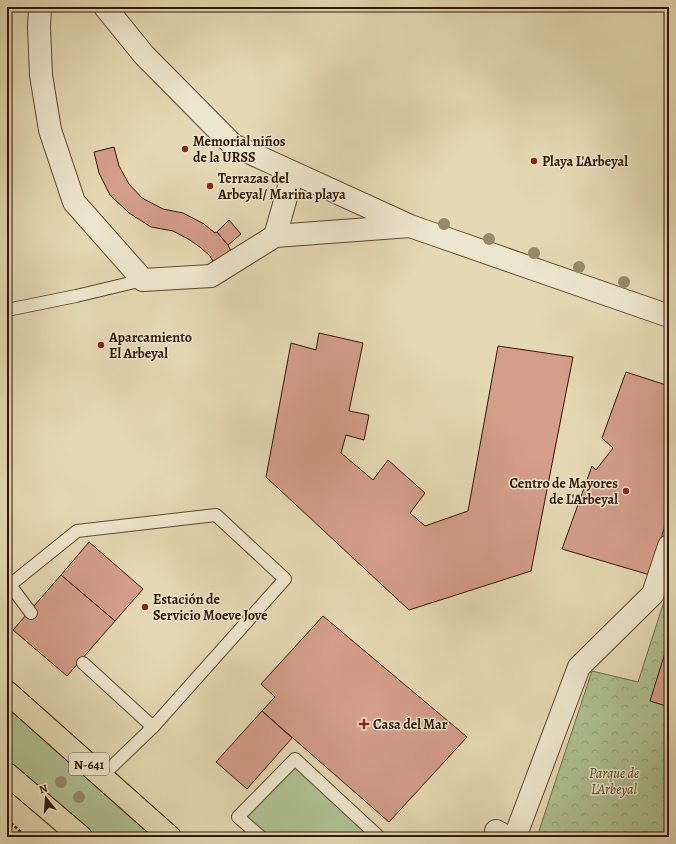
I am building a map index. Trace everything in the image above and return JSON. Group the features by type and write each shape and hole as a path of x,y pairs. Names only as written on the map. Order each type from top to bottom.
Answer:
{"highway":[{"name":"N-641","path":"7,692 170,837"},
{"path":"7,774 81,837"}],"street":[{"path":"40,7 38,27 41,75 50,130 74,202 143,280 211,276 275,236 410,226"},
{"path":"105,7 144,55 233,145 410,226 669,316"},
{"path":"275,236 293,173"},
{"path":"506,835 579,667 653,594 669,546"}],"lane":[{"path":"7,310 143,280"},
{"path":"32,614 9,585 77,531 216,515 285,579 153,727 102,776"},
{"path":"82,663 153,727"},
{"path":"260,837 238,817 295,759 379,837"}],"path":[{"path":"7,820 27,837"}],"green space":[{"name":"Parque de L'Arbeyal","path":"669,586 669,837 537,837 592,671 638,682"},
{"path":"7,692 170,837 81,837 7,774"},
{"path":"295,759 379,837 261,837 238,817"}],"building":[{"path":"114,147 119,166 129,184 142,198 163,209 183,213 204,224 215,233 217,232 228,245 233,255 217,268 210,256 190,240 173,231 151,227 129,213 110,195 99,173 94,152"},
{"path":"229,220 241,234 228,245 217,232"},
{"path":"319,333 363,343 349,411 369,415 364,440 346,435 341,453 373,480 388,460 425,493 410,513 425,526 468,511 498,346 573,357 531,571 409,610 266,477 291,343 316,350"},
{"name":"Centro de Mayores de L'Arbeyal","path":"626,372 669,386 669,512 650,575 562,549 592,466 596,470 613,448 602,438"},
{"path":"89,542 143,589 115,621 61,575"},
{"path":"61,575 115,621 67,676 13,630"},
{"name":"Casa del Mar","path":"323,616 467,737 389,822 262,711 275,697 261,684"},
{"path":"669,640 669,707 650,701"},
{"path":"262,711 292,738 247,789 216,762"}],"place":[{"name":"Memorial niños de la URSS","path":"185,149"},
{"name":"Playa L'Arbeyal","path":"534,161"},
{"name":"Terrazas del Arbeyal/ Marina playa","path":"210,186"},
{"name":"Aparcamiento El Arbeyal","path":"101,345"},
{"name":"Centro de Mayores de L'Arbeyal","path":"626,491"},
{"name":"Estación de Servicio Moeve Jove","path":"145,607"},
{"name":"Casa del Mar","path":"364,724"}]}
